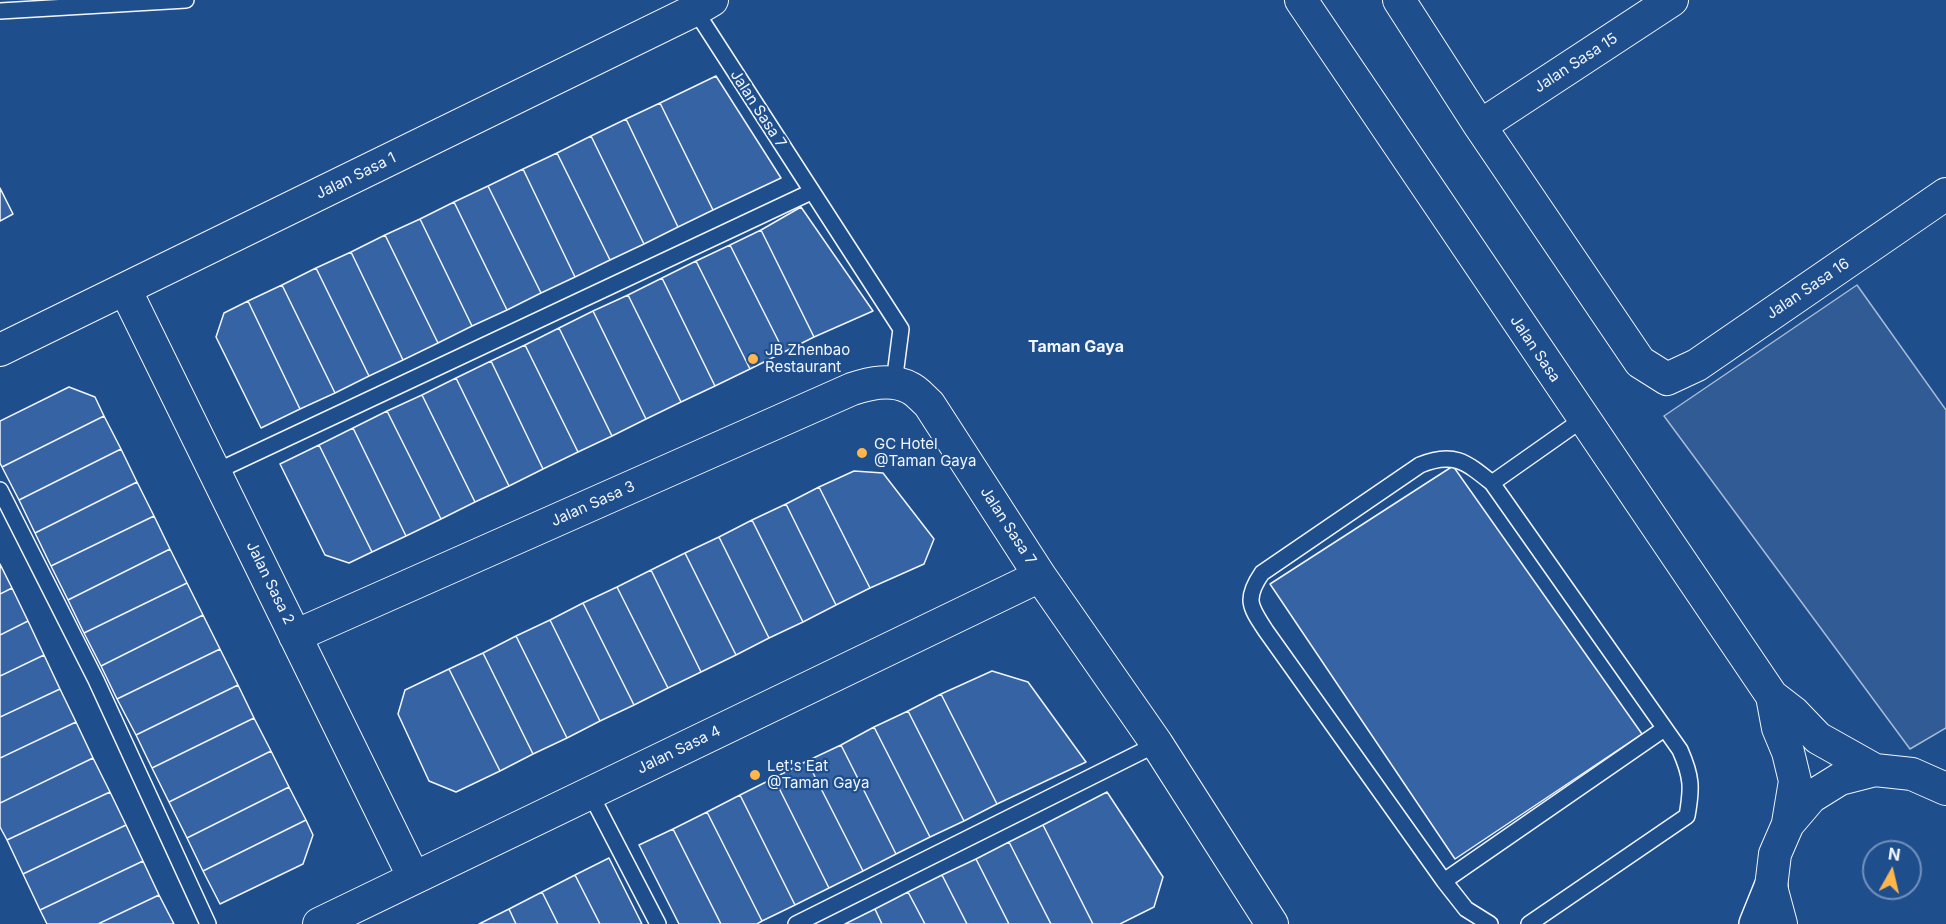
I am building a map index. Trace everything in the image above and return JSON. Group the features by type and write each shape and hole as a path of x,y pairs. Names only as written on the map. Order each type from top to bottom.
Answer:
{"street":[{"name":"Jalan Sasa","path":"1301,0 1772,696 1794,713 1818,738 1875,770"},
{"path":"1399,0 1480,126"},
{"name":"Jalan Sasa 15","path":"1480,126 1671,0"},
{"name":"Jalan Sasa 1","path":"0,350 703,5"},
{"name":"Jalan Sasa 16","path":"1480,126 1640,362 1666,379 1697,365 1946,194"},
{"name":"Jalan Sasa 2","path":"125,289 414,878"},
{"name":"Jalan Sasa 3","path":"296,636 852,389 873,382 894,383"},
{"name":"Jalan Sasa 7","path":"894,383 911,388 929,404 1040,576 1157,744 1267,922"},
{"name":"Jalan Sasa 4","path":"319,924 1040,576"},
{"name":"Jalan Sasa","path":"1772,696 1778,728 1788,752 1795,782 1788,824"},
{"path":"1756,924 1771,887 1775,854 1788,824 1811,797 1840,779 1875,770 1912,774 1946,789"},
{"path":"1771,887 1781,924"}],"lane":[{"path":"0,11 186,0"},
{"name":"Jalan Sasa 7","path":"703,5 811,192 901,329 894,383"},
{"path":"215,472 811,192"},
{"path":"1492,483 1583,419"},
{"path":"1490,924 1466,909 1444,881 1266,631 1253,611 1250,597 1254,584 1262,573 1420,465 1436,458 1452,458 1468,464 1492,483 1680,750 1690,772 1691,795 1687,816 1529,924"},
{"path":"0,490 96,680 208,924"},
{"path":"1444,881 1664,729"},
{"path":"796,924 1157,744"},
{"path":"590,793 658,924"}],"shaded area":[{"path":"1857,285 1946,410 1946,728 1910,749 1664,416"}],"building":[{"path":"716,76 781,178 713,210 660,103"},
{"path":"660,103 713,210 678,227 626,119"},
{"path":"626,119 678,227 644,244 591,136"},
{"path":"591,136 644,244 610,260 557,153"},
{"path":"557,153 610,260 575,277 523,169"},
{"path":"523,169 575,277 541,293 488,186"},
{"path":"488,186 541,293 507,310 454,202"},
{"path":"0,188 13,214 0,221"},
{"path":"454,202 507,310 472,326 420,219"},
{"path":"801,207 873,311 814,337 761,230"},
{"path":"420,219 472,326 438,343 385,235"},
{"path":"761,230 814,337 784,352 730,245"},
{"path":"385,235 438,343 403,360 351,252"},
{"path":"730,245 784,352 750,369 696,261"},
{"path":"351,252 403,360 369,376 316,268"},
{"path":"696,261 750,369 715,386 662,278"},
{"path":"316,268 369,376 335,393 282,285"},
{"path":"662,278 715,386 681,402 628,295"},
{"path":"282,285 335,393 300,409 248,301"},
{"path":"628,295 681,402 646,419 593,311"},
{"path":"248,301 300,409 261,428 216,337 224,313"},
{"path":"593,311 646,419 612,436 559,328"},
{"path":"559,328 612,436 578,452 525,345"},
{"path":"525,345 578,452 543,469 491,361"},
{"path":"491,361 543,469 509,486 456,378"},
{"path":"456,378 509,486 475,502 422,395"},
{"path":"69,387 95,397 104,416 2,467 0,463 0,421"},
{"path":"422,395 475,502 441,519 387,411"},
{"path":"387,411 441,519 406,536 353,428"},
{"path":"104,416 121,449 19,500 2,467"},
{"path":"353,428 406,536 372,552 319,445"},
{"path":"319,445 372,552 349,563 325,555 280,464"},
{"path":"121,449 137,482 35,533 19,500"},
{"path":"1453,466 1642,734 1455,859 1270,584"},
{"path":"854,471 883,473 934,539 924,564 870,588 819,487"},
{"path":"137,482 154,516 51,566 35,533"},
{"path":"819,487 870,588 836,605 786,504"},
{"path":"786,504 836,605 803,622 752,520"},
{"path":"154,516 170,549 68,600 51,566"},
{"path":"752,520 803,622 769,638 719,537"},
{"path":"719,537 769,638 736,655 685,553"},
{"path":"170,549 187,583 84,633 68,600"},
{"path":"685,553 736,655 701,672 651,570"},
{"path":"0,564 12,588 0,594"},
{"path":"651,570 701,672 668,688 617,587"},
{"path":"187,583 203,615 101,666 84,633"},
{"path":"617,587 668,688 634,705 583,603"},
{"path":"12,588 28,621 0,635 0,594"},
{"path":"583,603 634,705 600,721 550,620"},
{"path":"203,615 220,649 117,699 101,666"},
{"path":"550,620 600,721 567,738 516,636"},
{"path":"28,621 44,655 0,676 0,635"},
{"path":"516,636 567,738 533,754 483,653"},
{"path":"220,649 238,685 136,735 117,699"},
{"path":"483,653 533,754 500,771 449,669"},
{"path":"44,655 60,689 0,717 0,676"},
{"path":"449,669 500,771 456,792 429,781 398,714 405,690"},
{"path":"992,671 1028,682 1086,762 997,804 941,694"},
{"path":"238,685 254,718 152,768 136,735"},
{"path":"60,689 76,722 0,758 0,717"},
{"path":"941,694 997,804 964,821 908,711"},
{"path":"908,711 964,821 930,837 874,727"},
{"path":"254,718 271,751 169,802 152,768"},
{"path":"76,722 93,758 0,803 0,758"},
{"path":"874,727 930,837 896,854 841,745"},
{"path":"841,745 896,854 863,871 807,761"},
{"path":"271,751 289,787 187,838 169,802"},
{"path":"93,758 110,792 7,840 0,827 0,803"},
{"path":"807,761 863,871 829,888 774,778"},
{"path":"774,778 829,888 795,905 740,795"},
{"path":"289,787 306,820 203,871 187,838"},
{"path":"110,792 126,825 23,874 7,840"},
{"path":"1107,792 1163,877 1154,907 1120,924 1093,924 1043,825"},
{"path":"740,795 795,905 762,921 707,812"},
{"path":"707,812 762,921 757,924 721,924 673,829"},
{"path":"306,820 313,835 303,864 220,904 203,871"},
{"path":"126,825 143,861 40,910 23,874"},
{"path":"1043,825 1093,924 1051,924 1009,842"},
{"path":"673,829 721,924 679,924 639,845"},
{"path":"1009,842 1051,924 1009,924 976,859"},
{"path":"609,858 642,924 600,924 575,875"},
{"path":"976,859 1009,924 967,924 942,875"},
{"path":"143,861 159,895 98,924 47,924 40,910"},
{"path":"575,875 600,924 558,924 542,892"},
{"path":"942,875 967,924 925,924 908,892"},
{"path":"542,892 558,924 516,924 509,909"},
{"path":"908,892 925,924 882,924 875,909"},
{"path":"159,895 174,924 98,924"},
{"path":"509,909 516,924 479,924"},
{"path":"875,909 882,924 845,924"}],"place":[{"name":"JB Zhenbao Restaurant","path":"753,359"},
{"name":"GC Hotel @Taman Gaya","path":"862,453"},
{"name":"Let's Eat @Taman Gaya","path":"755,775"}],"district":[{"name":"Taman Gaya","path":"1076,347"}]}
